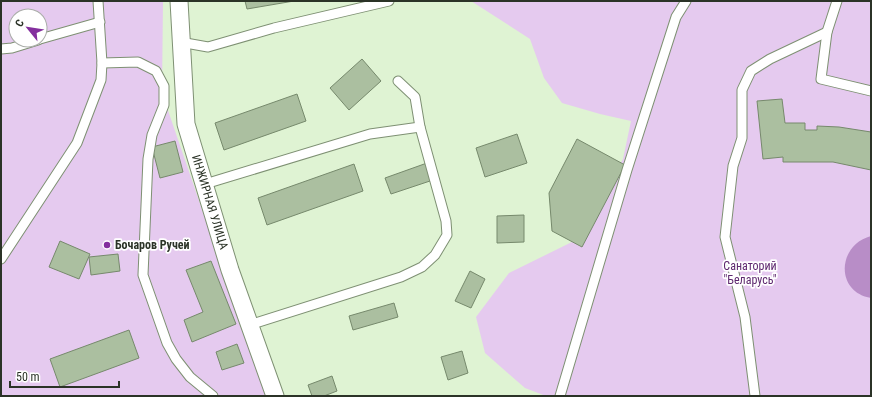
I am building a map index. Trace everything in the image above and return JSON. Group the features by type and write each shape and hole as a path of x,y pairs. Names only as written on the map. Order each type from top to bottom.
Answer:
{"street":[{"name":"ИНЖИРНАЯ УЛИЦА","path":"179,1 180,42 186,124 249,325 275,396"}],"lane":[{"path":"1,259 77,143 101,80 102,63 98,1"},
{"path":"180,42 208,47 274,28 389,1"},
{"path":"560,396 579,329 676,17 686,1"},
{"path":"837,1 827,32 821,79 871,91"},
{"path":"48,37 100,22"},
{"path":"755,396 752,363 745,318 725,238 733,166 742,138 742,90 751,71 770,59 827,32"},
{"path":"1,49 12,48"},
{"path":"102,63 138,62 156,71 164,86 164,105 152,135 148,159 143,275 167,343 176,359 190,376 213,396"},
{"path":"249,325 401,277 422,267 435,255 447,235 446,221 420,127 414,97 398,81"},
{"path":"205,184 370,134 420,127"}],"green space":[{"name":"Бочаров Ручей","path":"1,1 163,1 162,93 266,396 1,396"},
{"name":"Санаторий \"Беларусь\"","path":"471,1 871,1 871,396 546,396 525,388 485,353 476,317 509,273 576,240 623,159 631,121 562,103 544,78 530,39"}],"shaded area":[{"path":"871,236 871,298 859,294 851,287 846,278 845,268 847,258 852,249 860,241"}],"building":[{"path":"245,1 294,1 247,9"},
{"path":"362,59 381,81 349,110 330,88"},
{"path":"297,94 306,121 224,150 215,123"},
{"path":"782,99 785,123 805,123 805,130 817,130 817,126 839,127 871,132 871,170 833,162 783,162 783,157 763,159 757,101"},
{"path":"517,134 527,163 485,177 476,148"},
{"path":"577,139 625,165 582,247 552,231 549,193"},
{"path":"175,141 183,172 160,178 152,147"},
{"path":"427,163 433,180 391,194 385,178"},
{"path":"354,164 363,191 267,225 258,198"},
{"path":"524,215 524,242 497,243 497,216"},
{"path":"60,241 90,254 79,279 49,267"},
{"path":"118,254 120,271 91,275 89,257"},
{"path":"211,261 236,324 192,342 184,320 203,312 186,270"},
{"path":"470,271 485,279 471,308 455,301"},
{"path":"394,303 398,317 353,330 349,316"},
{"path":"129,330 139,358 60,387 50,359"},
{"path":"237,344 244,363 222,370 216,352"},
{"path":"462,351 468,373 448,380 441,357"},
{"path":"332,376 337,391 324,396 312,396 308,385"}],"place":[{"name":"Бочаров Ручей","path":"107,245"}]}
